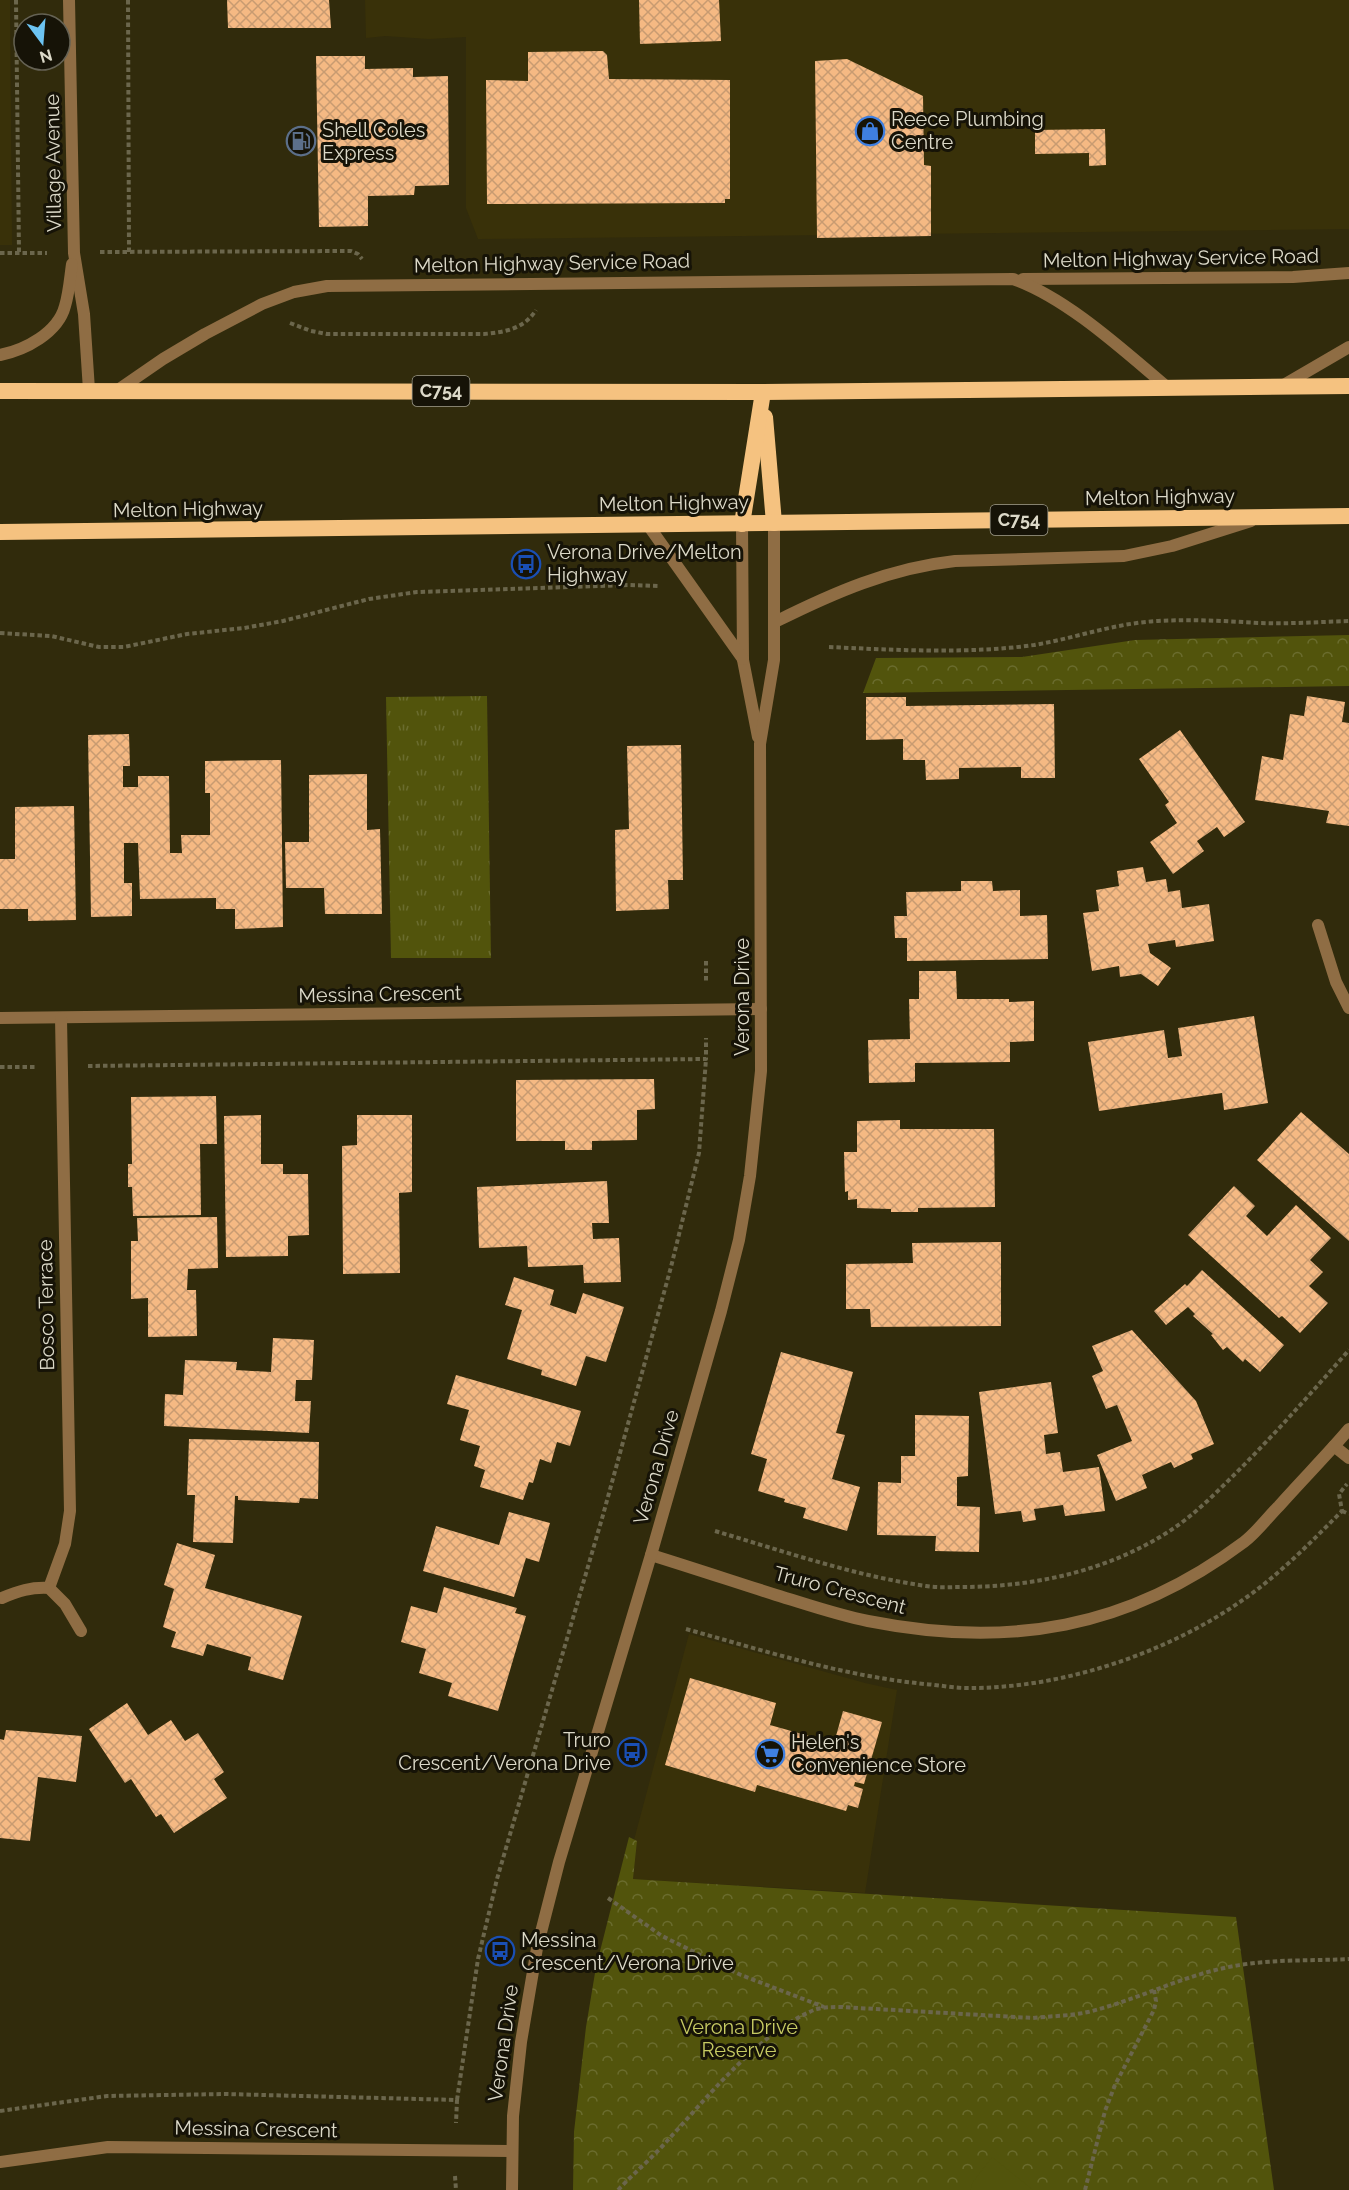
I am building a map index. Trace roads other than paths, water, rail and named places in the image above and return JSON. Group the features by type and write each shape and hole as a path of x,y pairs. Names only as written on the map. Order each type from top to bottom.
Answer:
{"highway":[{"name":"C754","path":"0,391 762,392 1349,386"},
{"path":"762,392 774,523"},
{"path":"742,524 762,392"},
{"name":"Melton Highway","path":"0,532 1349,516"}],"street":[{"name":"Village Avenue","path":"69,0 74,253 84,314 89,390"},
{"name":"Village Avenue","path":"0,355 32,344 50,330 65,309 74,253"},
{"name":"Melton Highway Service Road","path":"118,390 163,359 262,304 294,292 327,286 1322,277 1349,273"},
{"name":"Melton Highway Service Road","path":"1013,279 1037,287 1054,298 1131,356 1167,387"},
{"path":"1281,387 1349,347"},
{"path":"775,622 827,595 896,571 928,564 955,561 1124,556 1172,546 1264,517"},
{"name":"Verona Drive","path":"512,2190 513,2116 521,2042 537,1948 559,1862 651,1555 739,1240 757,1124 761,1071 760,744 774,660 774,523"},
{"name":"Verona Drive","path":"742,524 743,660 760,744"},
{"path":"648,525 743,660"},
{"path":"1318,926 1336,982 1349,1008"},
{"name":"Messina Crescent","path":"0,1018 761,1009"},
{"name":"Bosco Terrace","path":"49,1588 65,1544 70,1511 61,1018"},
{"name":"Truro Crescent","path":"651,1555 875,1623 943,1633 1017,1632 1080,1623 1137,1604 1175,1587 1246,1540 1349,1429"},
{"path":"1334,1446 1349,1458"},
{"path":"2,1598 33,1587 49,1588 65,1604 81,1631"},
{"name":"Messina Crescent","path":"0,2162 108,2147 512,2151"}],"place":[{"name":"Reece Plumbing Centre","path":"870,131"},
{"name":"Shell Coles Express","path":"301,141"},
{"name":"Verona Drive/Melton Highway","path":"526,564"},
{"name":"Truro Crescent/Verona Drive","path":"632,1752"},
{"name":"Helen's Convenience Store","path":"770,1754"},
{"name":"Messina Crescent/Verona Drive","path":"500,1951"}],"park label":[{"name":"Verona Drive Reserve","path":"739,2038"}]}
